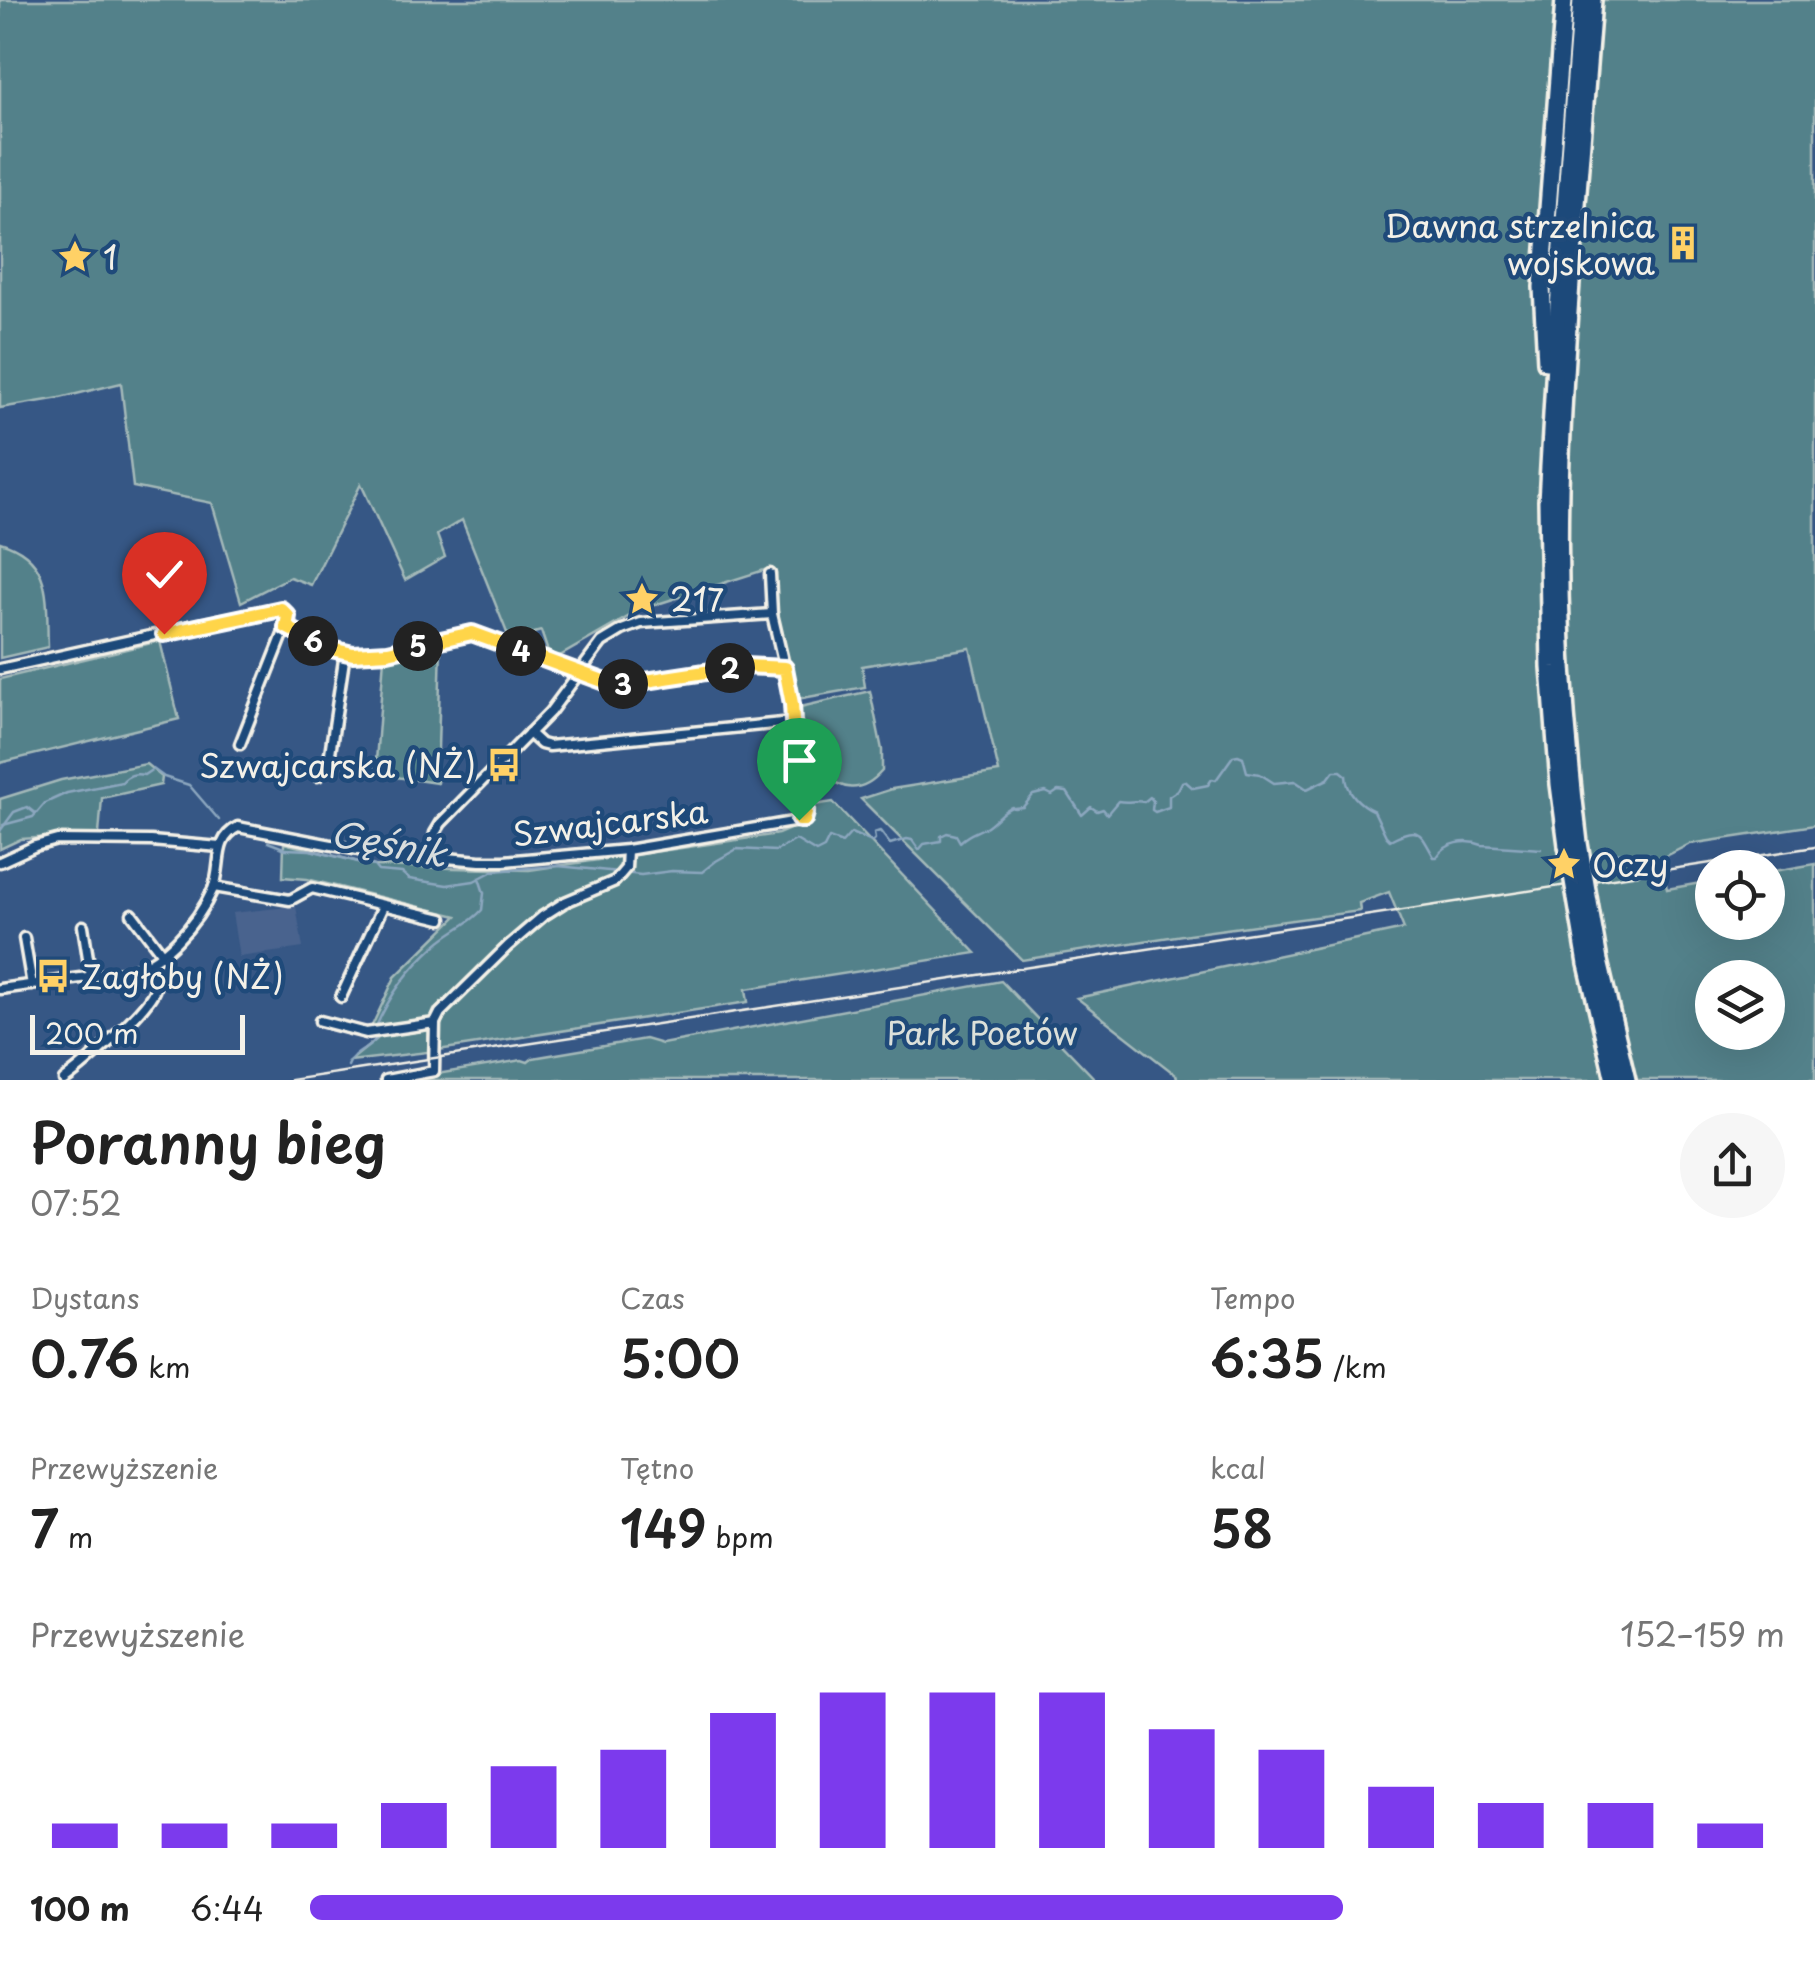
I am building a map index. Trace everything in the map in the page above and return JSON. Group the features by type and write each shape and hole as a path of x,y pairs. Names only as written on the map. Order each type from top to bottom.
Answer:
{"highway":[{"path":"1551,0 1557,84"},
{"path":"1550,410 1542,287 1564,0"},
{"path":"1581,0 1550,410 1549,650 1555,744 1614,1080"},
{"path":"1573,844 1562,666 1561,458 1594,0"},
{"path":"1593,962 1626,1080"}],"street":[{"name":"Szwajcarska","path":"220,847 228,832 246,828 348,848 504,861 627,850 804,820 807,768 793,722 772,614 770,574"},
{"path":"0,670 271,610 285,611 286,627 240,744"},
{"path":"432,856 440,823 550,712 602,642 641,623 772,614"},
{"path":"286,627 345,653 388,652 472,633 611,684 745,666 785,668"},
{"path":"318,776 329,760 345,653"},
{"path":"530,733 549,746 793,722"},
{"path":"0,862 57,840 220,847 214,888 195,918 163,955 149,965 132,971 0,989"},
{"path":"388,1080 434,1071 435,1022 440,1013 543,916 565,902 614,882 626,868 627,850"},
{"path":"214,888 290,900 312,888 442,919"},
{"path":"342,997 383,906"},
{"path":"132,914 163,955"},
{"path":"83,926 91,977"},
{"path":"24,938 32,985"},
{"path":"64,1080 96,1054 152,996 155,981 149,965"},
{"path":"320,1022 375,1032 435,1022"}],"shaded area":[{"path":"296,906 303,948 239,957 232,913"}],"green space":[{"path":"0,0 1815,0 1815,825 1690,844 1660,857 1667,889 1695,884 1695,940 1785,940 1785,869 1815,864 1815,1080 1178,1080 1077,998 1404,929 1389,892 1359,903 1360,911 1022,960 861,799 892,789 999,772 970,648 862,666 865,687 791,700 764,570 642,609 558,657 548,652 541,631 509,638 462,520 437,535 445,557 405,580 361,484 311,585 290,577 241,602 212,503 133,487 121,383 0,408"},
{"path":"0,542 30,559 44,583 48,647 0,658"},
{"path":"160,641 179,719 0,763 0,679"},
{"path":"441,645 437,783 375,774 384,658"},
{"path":"870,691 882,750 882,771 866,784 851,787 837,783 813,758 796,708"},
{"path":"146,764 162,777 161,785 102,798 99,834 21,839 0,849 0,799 61,780"},
{"path":"833,802 976,953 746,989 748,1002 438,1050 439,1029 445,1016 434,1010 429,1023 428,1052 350,1061 377,1039 370,1030 395,977 457,916 307,879 283,877 284,843 375,866 529,870 778,834 806,822 814,805"},
{"name":"Park Poetów","path":"1001,981 1096,1080 400,1080 528,1062 645,1039 662,1044"}],"waterway":[{"name":"Gęśnik","path":"1014,808 1023,807 1033,795 1052,795 1058,791 1067,792 1082,815 1091,807 1107,814 1118,801 1144,802 1150,797 1155,812 1169,807 1169,796 1182,782 1193,788 1208,785 1238,755 1243,757 1247,772 1260,774 1274,783 1295,781 1307,789 1328,779 1334,771 1341,771 1351,792 1374,811 1390,840 1413,832 1434,857 1463,842 1541,849"},
{"name":"Gęśnik","path":"3,825 33,817 45,803 67,793 122,782 153,769 189,785 219,820"},
{"name":"Gęśnik","path":"0,831 14,812 27,807 36,814"},
{"name":"Gęśnik","path":"624,873 702,872 737,849 776,851 796,840 816,852 824,848 829,838 842,843 851,833 872,842 874,833 880,831 890,844 912,840 919,850 924,844 941,841 947,833 956,835 960,842 1012,807"},
{"name":"Gęśnik","path":"268,842 374,866 378,871 402,873 409,879 447,885 474,881 493,871 558,866 619,872"},
{"name":"Gęśnik","path":"1600,852 1652,854"},
{"path":"375,1029 394,993 418,963 442,939 482,910 484,893 479,878"},
{"path":"348,1066 377,1037"}],"railway":[{"path":"291,1080 1815,847"}],"place":[{"name":"Dawna strzelnica wojskowa","path":"1683,243"},
{"name":"1","path":"75,257"},
{"name":"217","path":"642,599"},
{"name":"Szwajcarska (NŻ)","path":"504,765"},
{"name":"Oczy","path":"1564,864"},
{"name":"Zagłoby (NŻ)","path":"53,976"}],"route":[{"path":"164,634 281,609 288,616 286,627 336,652 353,654 388,652 472,633 611,684 745,666 785,668 793,722 807,768 806,813 804,820 799,820"}]}
